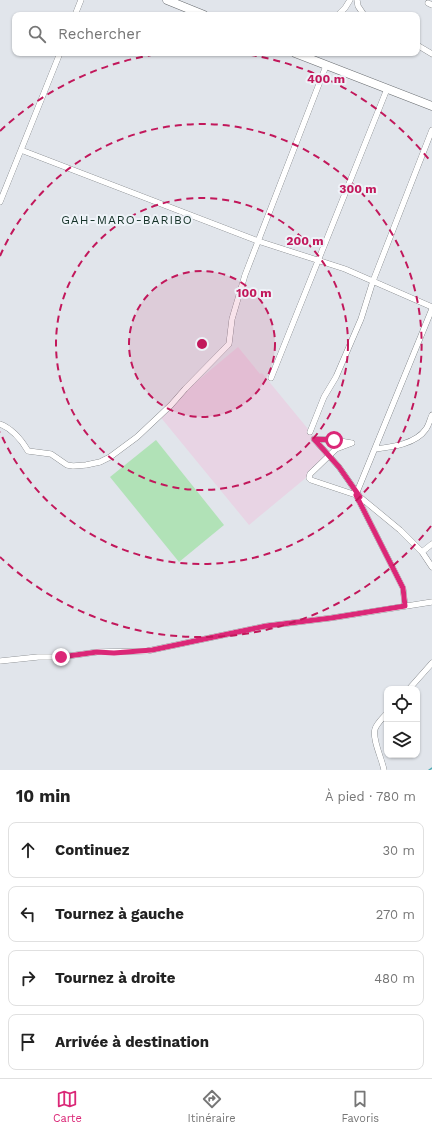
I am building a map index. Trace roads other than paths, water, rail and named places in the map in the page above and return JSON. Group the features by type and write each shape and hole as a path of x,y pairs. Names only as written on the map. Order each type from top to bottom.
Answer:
{"main road":[{"path":"168,0 197,12"},
{"path":"304,56 326,66 432,106"}],"street":[{"path":"76,12 81,0"},
{"path":"341,12 350,0"},
{"path":"357,0 358,6 362,12"},
{"path":"420,47 432,54"},
{"path":"0,202 59,56"},
{"path":"0,424 9,427 24,444 28,451 51,454 67,465 86,465 100,462 124,448 172,405 185,389 229,344 232,319 245,275 326,66"},
{"path":"271,378 387,89"},
{"path":"310,432 324,397 336,377 361,319 373,281 432,130"},
{"path":"21,150 258,241 319,259 373,281 432,308 358,495"},
{"path":"375,449 396,446 413,440 426,430 432,415"},
{"path":"405,606 403,588 358,495 329,456 314,439 352,443 336,449 329,456 310,474 309,478 311,480 358,495 400,530 422,552 432,567"},
{"path":"422,552 432,544"},
{"path":"0,661 38,657 61,657 97,652 147,651 266,626 331,618 432,602"},
{"path":"412,686 432,663"},
{"path":"384,716 374,730 384,770"}],"district":[{"name":"GAH-MARO-BARIBO","path":"127,220"}]}
